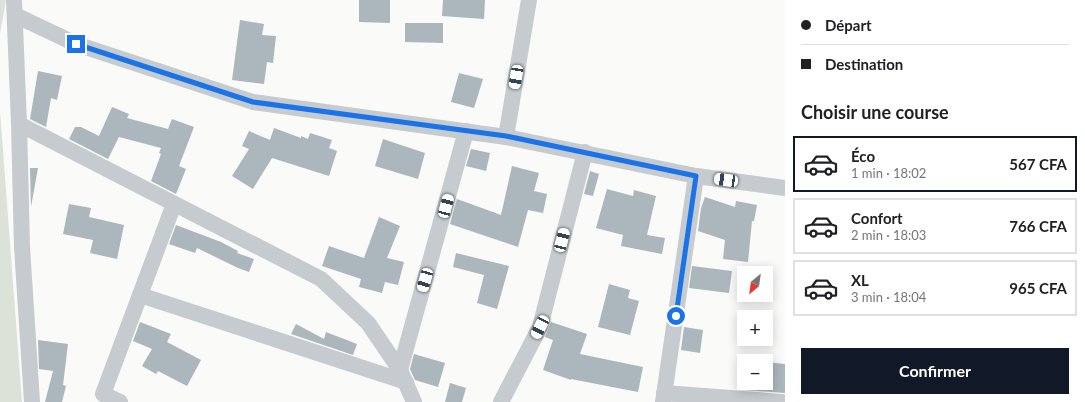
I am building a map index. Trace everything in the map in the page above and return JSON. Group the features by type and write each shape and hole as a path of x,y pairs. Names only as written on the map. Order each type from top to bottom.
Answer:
{"street":[{"path":"506,136 529,0"},
{"path":"14,8 20,124 22,247 32,402"},
{"path":"14,8 76,44 253,102 506,136 696,176 785,188"},
{"path":"20,124 321,279 368,323 403,376 414,402"},
{"path":"403,376 466,131"},
{"path":"501,402 540,327 585,152"},
{"path":"696,176 664,398 782,402"},
{"path":"120,402 103,394 174,204"},
{"path":"140,295 403,376"}],"shaded area":[{"path":"0,0 6,0 0,34"},
{"path":"0,111 22,402 0,402"}],"building":[{"path":"359,0 390,0 390,23 359,22"},
{"path":"443,0 485,0 484,19 442,16"},
{"path":"240,20 264,24 262,35 276,36 273,63 267,62 264,84 232,80"},
{"path":"405,23 443,23 443,43 405,42"},
{"path":"38,71 62,76 57,100 51,98 46,127 30,119"},
{"path":"459,73 483,79 474,108 451,102"},
{"path":"112,107 129,114 127,118 168,129 172,119 194,127 179,166 186,169 176,194 151,181 161,154 159,153 161,148 119,137 108,159 69,139 75,127 81,127 99,136"},
{"path":"274,128 301,138 301,136 308,139 310,133 332,140 329,148 337,151 329,176 272,158 253,189 232,176 249,149 242,146 249,131 270,140"},
{"path":"383,139 425,153 418,179 375,166"},
{"path":"471,149 490,153 486,171 466,166"},
{"path":"512,166 539,173 534,191 547,194 543,213 528,210 518,247 450,224 457,199 501,215"},
{"path":"30,168 38,168 31,207"},
{"path":"590,171 599,174 593,196 584,194"},
{"path":"607,189 633,196 634,190 656,196 647,235 665,238 662,254 621,246 623,235 596,228"},
{"path":"705,197 735,207 736,201 757,205 754,221 752,221 748,262 723,259 725,240 698,231 701,208"},
{"path":"69,204 91,208 89,217 124,225 117,259 90,253 93,240 63,234"},
{"path":"379,217 400,226 387,258 404,262 398,285 385,282 382,293 359,287 361,279 322,266 329,246 364,258"},
{"path":"176,225 221,242 238,251 237,253 254,259 249,272 197,248 195,253 169,244"},
{"path":"456,253 509,266 497,309 477,303 484,275 453,267"},
{"path":"692,266 732,271 729,293 689,288"},
{"path":"609,284 630,290 628,298 639,301 630,335 598,327"},
{"path":"140,322 171,334 167,342 201,360 187,386 158,371 156,374 142,366 152,349 133,341"},
{"path":"551,322 587,334 580,354 643,367 638,392 571,380 543,370 553,340 545,337"},
{"path":"296,324 324,339 326,332 357,344 353,355 291,334"},
{"path":"684,327 703,330 700,353 681,350"},
{"path":"38,340 68,344 63,385 66,386 62,402 45,402 53,371 39,369"},
{"path":"414,354 445,363 438,387 415,380 410,369"},
{"path":"773,363 785,364 785,393 745,390 773,390"},
{"path":"450,383 466,388 462,402 445,402"}],"route":[{"path":"76,44 253,102 506,136 696,176 676,316"}]}
